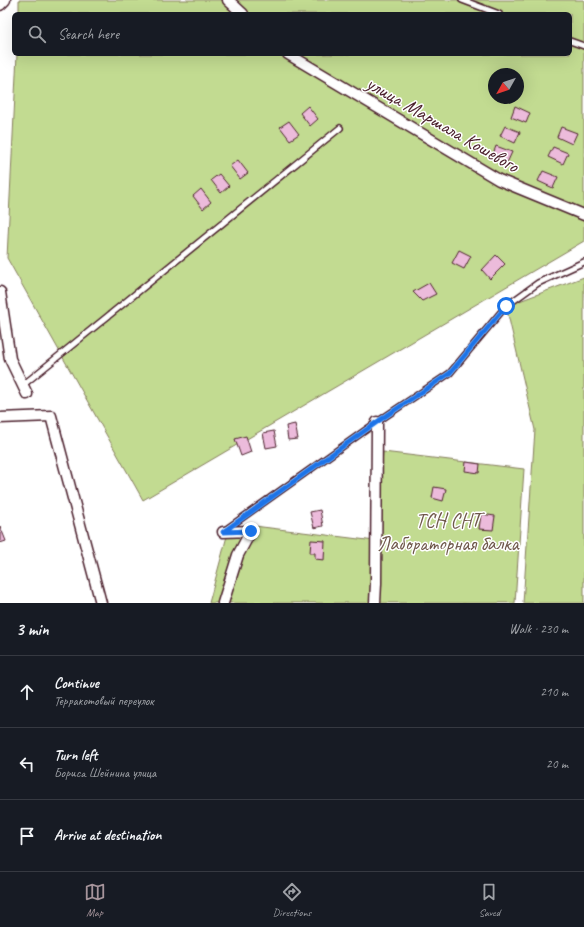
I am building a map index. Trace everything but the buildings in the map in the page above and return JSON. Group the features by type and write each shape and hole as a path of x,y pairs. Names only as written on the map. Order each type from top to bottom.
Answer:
{"street":[{"path":"0,5 5,0"},
{"path":"228,0 241,12"},
{"name":"улица Маршала Кошевого","path":"291,56 499,180 584,215"},
{"path":"0,292 10,359 25,390"},
{"path":"0,418 51,416 101,603"},
{"path":"374,603 376,583 377,422"},
{"path":"223,532 251,531 238,555 224,603"}],"lane":[{"path":"462,0 494,12"},
{"path":"572,42 584,46"},
{"path":"25,390 340,128"},
{"path":"223,532 377,422 450,373 506,306 538,283 584,262"}],"green space":[{"path":"19,0 584,0 584,241 143,500 7,258 17,56 572,56 572,12 19,12"},
{"path":"584,277 584,603 523,603 535,430 506,306"},
{"name":"ТСН СНТ Лабораторная балка","path":"383,452 524,469 515,603 209,603 227,536 246,525 375,541"}],"route":[{"path":"251,531 223,532 377,422 450,373 506,306"}]}
